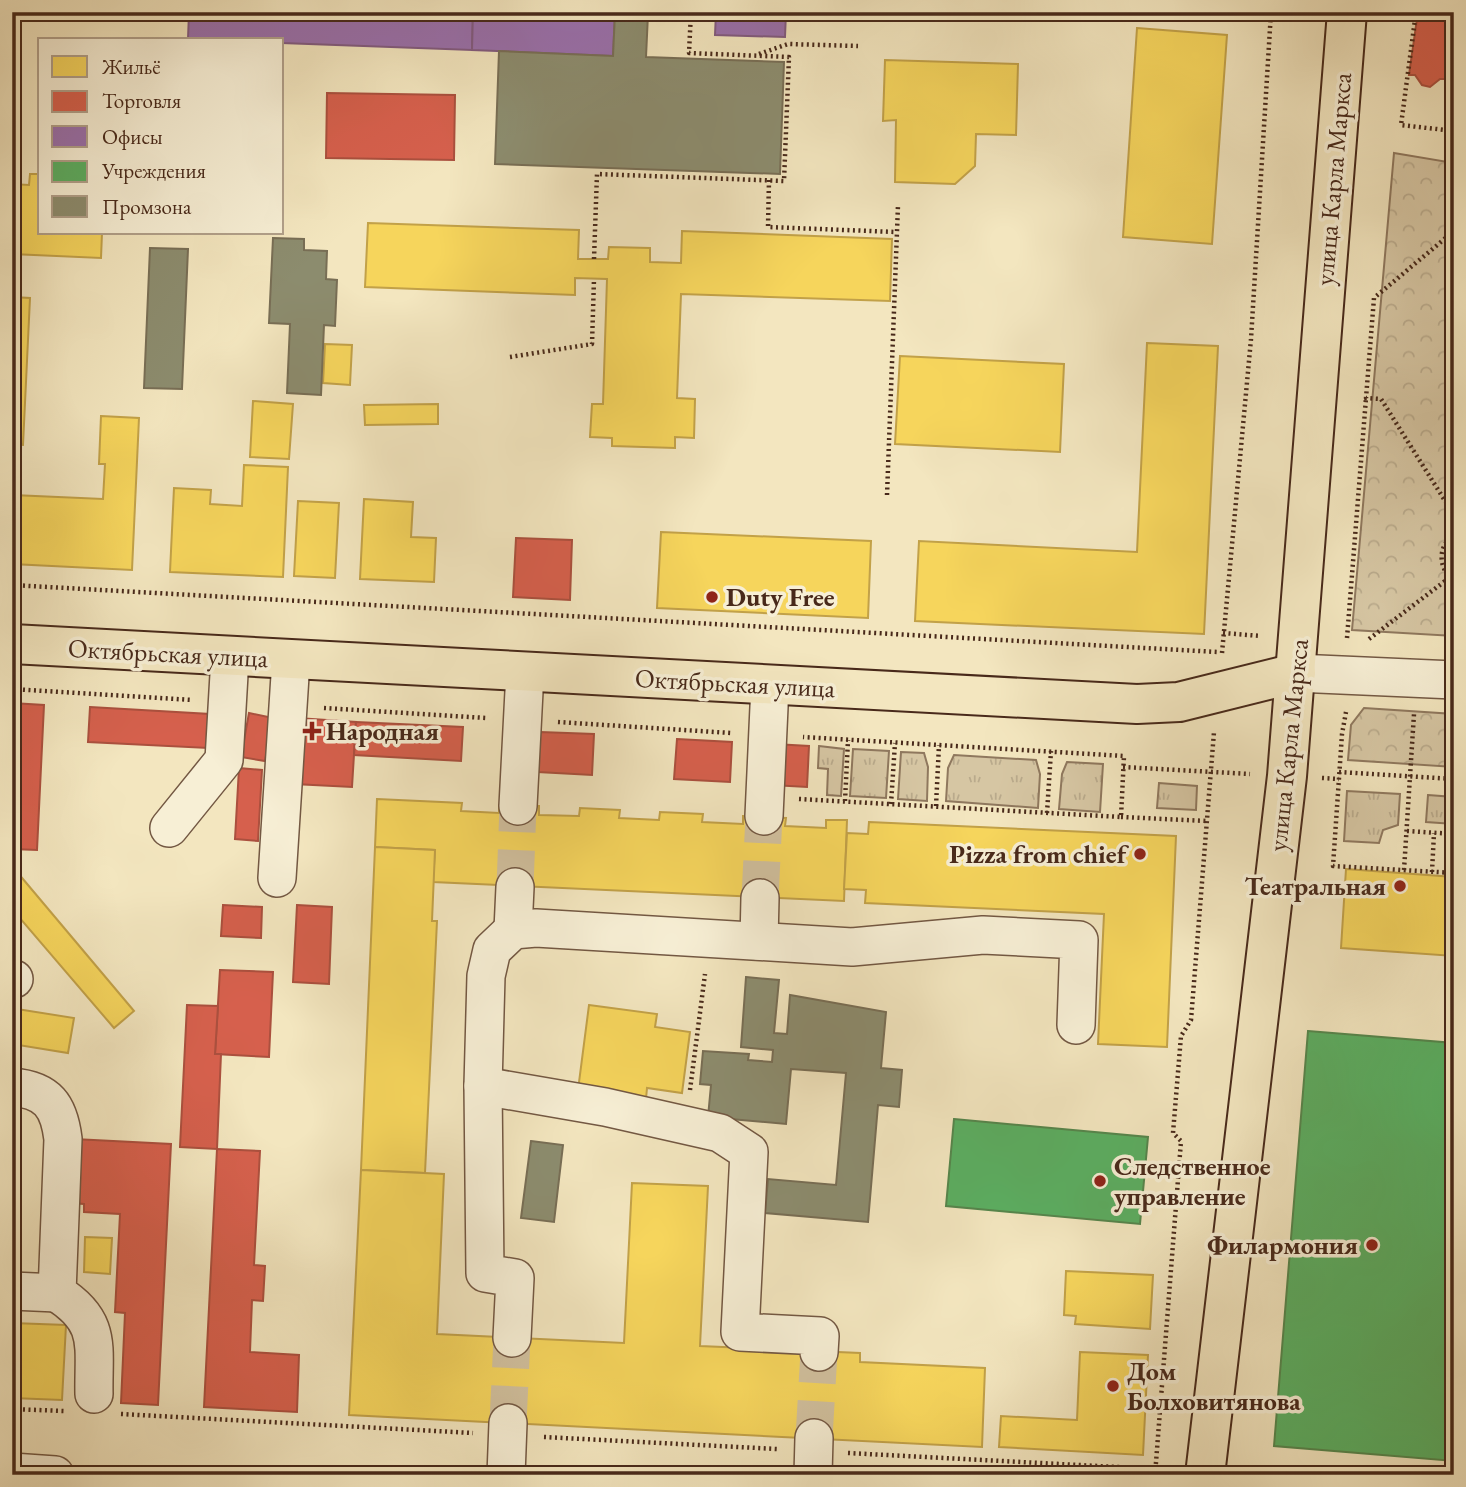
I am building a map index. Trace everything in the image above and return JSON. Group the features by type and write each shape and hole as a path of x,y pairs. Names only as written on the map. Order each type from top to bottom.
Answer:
{"main road":[{"name":"улица Карла Маркса","path":"1205,1475 1287,776 1347,12"},
{"name":"Октябрьская улица","path":"12,644 1137,704 1178,702 1296,673"}],"street":[{"path":"169,828 224,760 230,657"},
{"path":"276,878 290,660"},
{"path":"518,806 524,672"},
{"name":"Октябрьская улица","path":"1296,673 1454,680"},
{"path":"765,807 770,685"},
{"path":"513,930 515,887"},
{"path":"759,941 761,898"},
{"path":"512,1338 515,1278 494,1277 485,1273 482,1086 486,976 492,950 513,930 536,928 852,947 983,935 1079,940 1076,1025"},
{"path":"482,1086 605,1107 720,1133 749,1152 740,1332 820,1336 819,1352"},
{"path":"12,1087 47,1098 60,1116 63,1139 57,1293"},
{"path":"12,1291 57,1293 76,1305 93,1330 90,1406"},
{"path":"506,1475 507,1429"},
{"path":"12,1472 55,1475"}],"path":[{"path":"594,259 597,174 784,181 789,57 689,53 691,12"},
{"path":"12,1409 90,1406 507,1429 813,1455 1155,1472 1181,1141 1173,1133 1181,1036 1191,1020 1210,771 1251,339 1271,12"},
{"path":"1416,12 1401,124 1451,131 1454,139"},
{"path":"755,55 789,44 858,46"},
{"path":"769,180 768,227 897,232"},
{"path":"887,495 898,205"},
{"path":"1347,641 1374,298 1454,230"},
{"path":"510,357 592,344 594,279"},
{"path":"1366,398 1381,399 1454,515"},
{"path":"1365,642 1451,580 1443,570 1441,554 1447,539 1454,534"},
{"path":"12,585 1223,653"},
{"path":"12,689 227,702"},
{"path":"288,706 1124,756 1121,817"},
{"path":"1347,710 1339,772 1333,866 1454,873"},
{"path":"1404,870 1414,713"},
{"path":"845,801 848,740"},
{"path":"891,804 895,743"},
{"path":"936,806 939,745"},
{"path":"1048,813 1051,751"},
{"path":"1124,767 1250,774"},
{"path":"1339,772 1454,779"},
{"path":"765,807 845,801 1207,821"},
{"path":"1407,831 1454,834"},
{"path":"1432,872 1434,833"},
{"path":"685,1125 710,938"}],"green space":[{"path":"1394,153 1454,163 1454,636 1352,630"},
{"path":"1364,708 1454,714 1454,767 1348,760 1351,725"},
{"path":"819,746 844,749 841,796 827,795 828,769 818,768"},
{"path":"853,749 889,751 886,798 850,796"},
{"path":"901,752 924,753 928,767 927,801 898,799"},
{"path":"954,755 1036,760 1040,774 1038,808 946,801 948,768"},
{"path":"1067,762 1103,764 1100,812 1059,809 1062,774"},
{"path":"1159,783 1197,786 1196,810 1157,808"},
{"path":"1347,791 1400,794 1398,825 1383,830 1379,843 1344,841"},
{"path":"1428,795 1454,797 1454,824 1426,822"}],"building: Жильё":[{"path":"1137,28 1227,35 1212,244 1123,237"},
{"path":"885,60 1018,64 1016,135 976,134 975,166 955,184 895,182 896,120 883,121"},
{"path":"30,174 38,174 38,234 102,234 101,258 12,254 12,184 29,185"},
{"path":"368,223 579,230 578,259 608,259 609,247 650,248 650,262 681,263 682,231 892,239 890,301 681,294 677,398 695,399 694,438 675,437 675,448 612,446 612,438 590,437 592,404 603,404 607,279 575,278 575,295 365,287"},
{"path":"12,297 30,298 23,445 12,444"},
{"path":"1147,343 1218,346 1204,634 915,621 919,541 1137,552"},
{"path":"325,344 352,345 350,385 323,383"},
{"path":"900,356 1064,364 1060,452 895,444"},
{"path":"253,401 293,404 289,459 250,457"},
{"path":"438,404 438,424 365,425 364,405"},
{"path":"101,416 139,418 132,570 12,564 12,465 13,495 103,499 105,464 99,464"},
{"path":"244,465 288,467 283,577 170,572 174,488 211,490 210,504 242,506"},
{"path":"364,499 413,502 411,537 436,538 434,582 360,579"},
{"path":"298,501 339,503 335,578 294,576"},
{"path":"661,532 871,541 868,618 657,608"},
{"path":"377,799 462,803 461,811 499,813 499,805 539,806 539,815 579,816 580,808 620,810 619,818 659,820 660,812 703,814 702,822 743,824 743,816 786,818 785,826 826,828 826,820 847,820 844,901 433,882 435,850 375,847"},
{"path":"869,822 1176,836 1167,1047 1098,1044 1104,914 865,903 866,890 844,889 847,833 868,834"},
{"path":"375,847 435,850 432,921 437,921 425,1173 361,1170"},
{"path":"12,866 134,1011 114,1028 12,909"},
{"path":"1346,869 1454,877 1454,956 1341,948"},
{"path":"589,1005 657,1014 655,1027 690,1032 682,1093 647,1088 646,1099 578,1090"},
{"path":"17,1009 74,1018 68,1053 12,1044"},
{"path":"361,1170 444,1174 437,1334 624,1343 632,1183 708,1186 700,1346 860,1353 860,1362 985,1368 982,1447 349,1415"},
{"path":"85,1237 112,1238 110,1274 84,1272"},
{"path":"1066,1271 1153,1275 1150,1329 1075,1324 1076,1316 1064,1315"},
{"path":"12,1323 66,1325 62,1400 12,1398"},
{"name":"Дом Болховитянова","path":"1080,1352 1148,1355 1143,1455 999,1447 1001,1416 1077,1420"}],"building: Торговля":[{"path":"1418,12 1454,12 1454,68 1448,68 1447,79 1440,79 1430,87 1422,85 1415,75 1409,75"},
{"path":"327,93 455,95 454,160 326,158"},
{"path":"516,538 572,540 570,600 513,597"},
{"path":"12,703 44,705 37,850 12,849"},
{"path":"90,707 210,714 208,748 88,742"},
{"path":"249,713 273,718 265,761 241,757"},
{"path":"297,718 356,722 352,787 294,784"},
{"path":"356,722 463,727 461,761 354,755"},
{"path":"540,732 594,734 592,775 538,772"},
{"path":"677,739 732,742 730,782 674,779"},
{"path":"774,744 809,746 807,787 772,785"},
{"path":"239,768 262,770 258,841 235,839"},
{"path":"223,905 262,907 261,938 221,936"},
{"path":"297,905 332,907 329,984 293,982"},
{"path":"220,970 273,972 269,1057 215,1054"},
{"path":"187,1005 218,1006 215,1054 221,1054 217,1149 180,1147"},
{"path":"74,1139 171,1144 158,1405 121,1403 125,1313 115,1312 120,1214 84,1212 84,1204 71,1203"},
{"path":"217,1149 260,1151 254,1265 265,1266 263,1301 252,1300 250,1352 299,1355 297,1412 204,1407"}],"building: Офисы":[{"path":"189,12 473,12 472,50 284,43 284,38 188,38"},
{"path":"473,12 615,13 613,56 472,50"},
{"path":"716,12 786,12 785,37 715,35"}],"building: Учреждения":[{"name":"Филармония","path":"1308,1031 1454,1043 1454,1461 1274,1446"},
{"path":"954,1119 1148,1137 1140,1224 946,1206"}],"building: Промзона":[{"path":"615,13 648,14 646,57 784,62 780,174 495,164 499,51 613,56"},
{"path":"273,238 304,239 304,250 327,251 326,279 337,280 335,326 324,325 321,395 287,393 290,324 269,323"},
{"path":"150,248 188,249 182,389 144,388"},
{"path":"746,977 779,980 774,1033 787,1034 790,995 886,1012 881,1068 902,1070 899,1107 878,1105 868,1222 765,1213 768,1179 836,1185 846,1073 791,1069 786,1124 708,1117 711,1085 700,1084 703,1051 749,1054 748,1060 772,1062 773,1050 741,1047"},
{"path":"531,1141 563,1145 554,1222 521,1218"}],"tunnel":[{"path":"515,887 518,806"},
{"path":"760,898 764,816"},
{"path":"508,1423 512,1338"},
{"path":"814,1438 819,1352"}],"place":[{"name":"Duty Free","path":"712,597"},
{"name":"Народная","path":"312,731"},
{"name":"Pizza from chief","path":"1140,854"},
{"name":"Театральная","path":"1400,886"},
{"name":"Следственное управление","path":"1100,1181"},
{"name":"Филармония","path":"1372,1245"},
{"name":"Дом Болховитянова","path":"1113,1386"}]}
